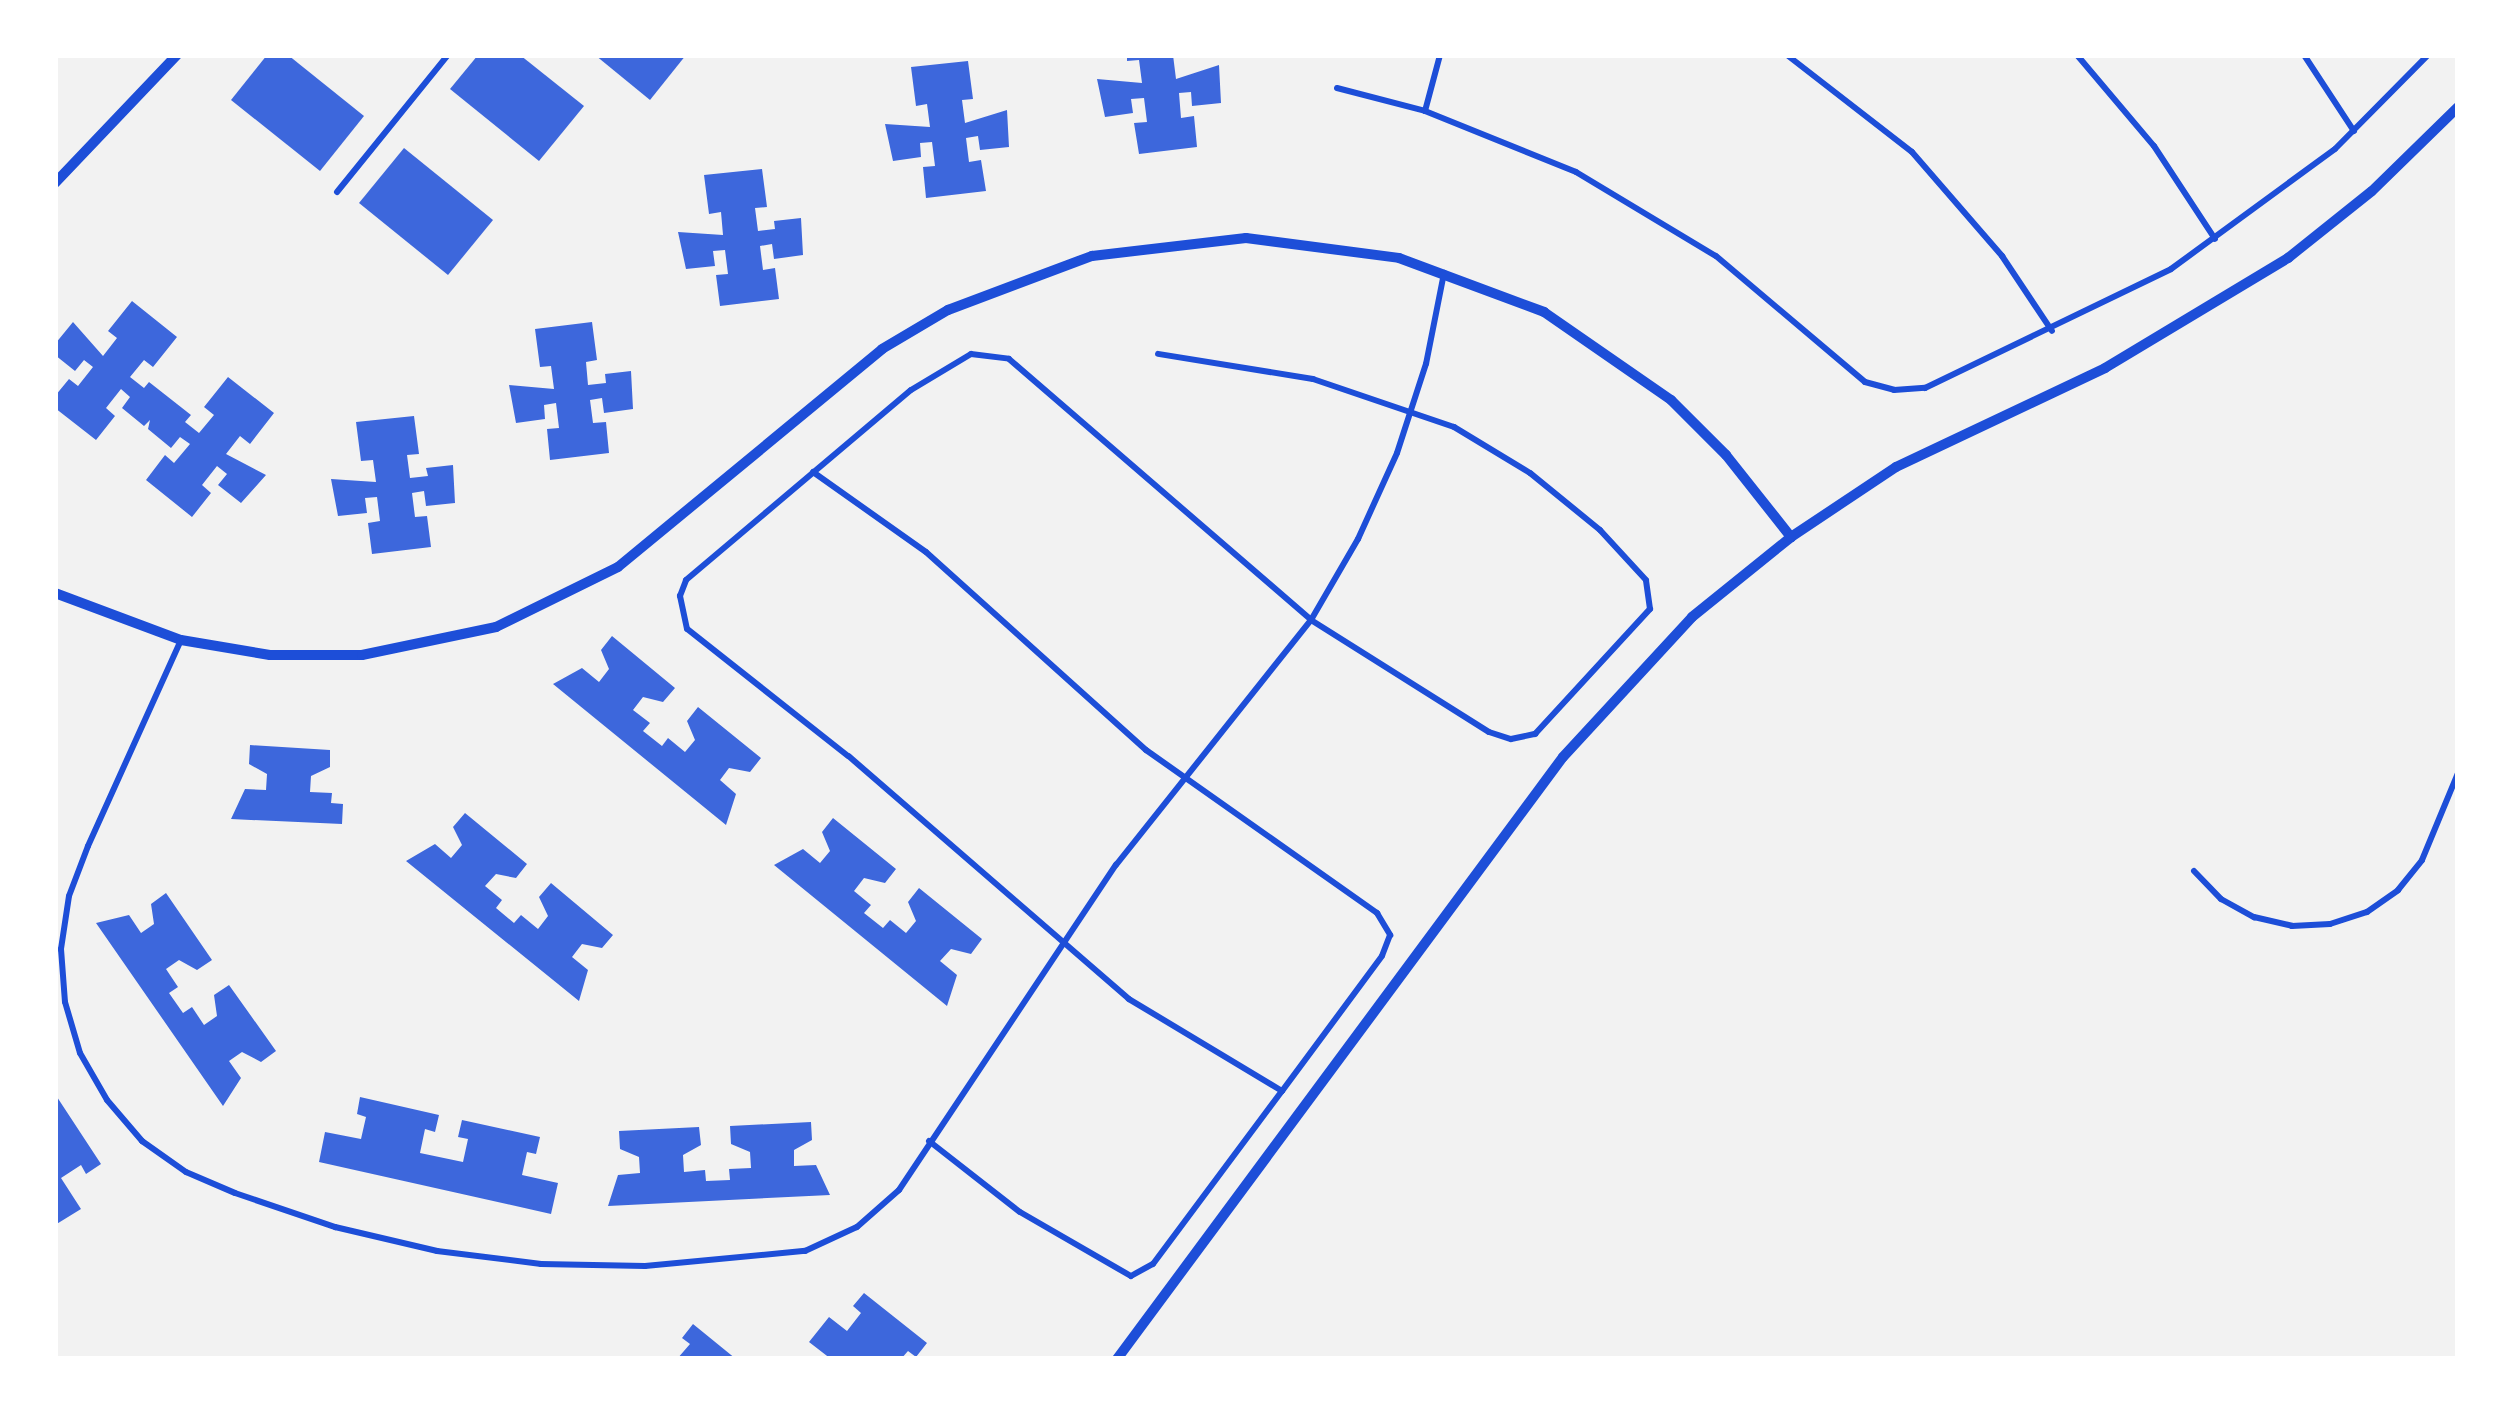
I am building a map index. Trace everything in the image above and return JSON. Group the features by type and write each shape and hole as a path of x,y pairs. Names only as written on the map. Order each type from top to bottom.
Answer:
{"street":[{"path":"55,184 177,55"},
{"path":"1117,1359 1563,757 1692,617 1790,536 1951,437 2199,317 2372,191 2458,107"},
{"path":"55,592 180,640 270,655 362,655 452,640 538,610 656,541 882,349 948,310 1092,256 1246,238 1323,244 1444,272 1544,312 1610,352 1726,455 1790,536"}],"lane":[{"path":"337,192 448,55"},
{"path":"1425,111 1440,55"},
{"path":"1787,55 1912,152 2002,256 2052,331"},
{"path":"2077,55 2154,146 2216,239"},
{"path":"2304,55 2354,131"},
{"path":"1338,88 1425,111 1502,138 1648,211 1781,307 1865,382 1894,390 1925,388 2052,331 2216,239 2354,131 2428,55"},
{"path":"180,640 88,846 69,896 61,949 70,1019 106,1100 142,1141 186,1172 334,1227 436,1251 540,1264 645,1266 805,1250 857,1227 885,1202 1060,943 1183,777 1310,620 1372,511 1412,409 1444,272"},
{"path":"1158,354 1296,376 1412,409 1542,482 1646,580 1650,609 1598,670 1534,734 1511,738 1443,706 1310,620 1082,417 1009,359 990,352 971,354 911,390 686,580 680,596 687,629 906,804 1060,943 1173,1029 1282,1091"},
{"path":"813,472 926,552 1110,722 1377,912 1390,935 1382,956 1153,1264 1131,1276 1020,1212 929,1141"},
{"path":"2194,871 2221,898 2254,917 2311,925 2366,912 2398,890 2422,860 2458,773"}],"building":[{"path":"267,55 288,55 364,116 320,171 231,100"},
{"path":"478,55 520,55 584,106 539,161 450,89"},
{"path":"595,55 686,55 650,100"},
{"path":"1127,55 1173,55 1176,79 1219,65 1221,103 1192,106 1191,92 1179,93 1181,118 1194,116 1197,147 1139,154 1134,123 1147,122 1144,98 1131,99 1133,113 1105,117 1097,79 1142,83 1139,60 1127,61"},
{"path":"968,61 973,99 962,100 965,123 1007,110 1009,147 980,150 978,136 966,138 969,162 981,160 986,191 926,198 923,167 935,166 932,142 920,143 921,157 893,161 885,124 930,127 927,104 916,106 911,67"},
{"path":"404,148 493,220 448,275 359,203"},
{"path":"762,169 767,207 755,208 758,231 775,229 774,221 801,218 803,255 774,259 772,244 760,246 763,270 775,268 779,299 720,306 716,275 728,274 725,250 713,251 715,266 686,269 678,232 723,235 721,212 709,214 704,175"},
{"path":"132,301 177,337 153,367 144,360 130,377 144,388 149,382 191,415 185,422 199,433 214,415 204,407 228,377 274,413 250,444 240,436 226,454 266,475 241,503 218,485 227,474 217,466 202,485 211,493 192,517 146,480 165,455 174,463 190,444 180,437 171,448 148,429 150,420 144,426 122,408 130,397 121,389 106,408 115,416 96,440 55,408 55,396 69,379 78,386 93,367 84,360 75,371 55,355 55,344 73,322 103,356 117,338 108,331"},
{"path":"592,322 597,360 586,362 588,385 606,383 605,374 631,371 633,409 604,413 602,398 590,400 593,423 606,422 609,453 550,460 547,429 559,428 556,403 544,405 545,419 516,423 509,385 554,389 551,366 540,367 535,329"},
{"path":"414,416 419,454 407,455 410,478 428,476 426,468 453,465 455,503 426,506 424,491 412,493 415,517 427,516 431,547 372,554 368,523 380,521 377,497 365,498 367,513 338,516 331,479 376,482 373,460 361,461 356,422"},
{"path":"612,636 675,688 663,702 643,697 633,710 650,723 643,731 662,746 668,738 685,752 695,740 687,721 698,707 761,758 750,772 729,768 720,780 736,794 726,825 553,684 582,668 599,682 609,669 601,650"},
{"path":"250,745 330,750 330,767 311,776 310,792 332,793 331,803 343,804 342,824 231,819 245,789 266,790 267,774 249,764"},
{"path":"465,813 527,864 516,878 496,874 485,886 502,900 496,908 514,923 521,915 538,929 548,916 539,897 551,883 613,935 602,948 582,944 572,957 588,970 579,1001 406,861 435,844 451,858 462,845 453,827"},
{"path":"833,818 896,869 885,883 864,878 854,891 871,905 864,913 883,928 890,920 906,933 916,921 908,902 919,888 982,939 971,954 951,949 940,961 957,975 947,1006 774,865 803,849 820,863 830,851 822,832"},
{"path":"166,893 212,960 197,970 179,960 166,969 178,987 169,993 183,1013 192,1007 204,1025 217,1016 214,995 229,985 276,1051 261,1062 242,1052 229,1061 241,1078 223,1106 96,923 129,915 141,933 154,924 151,904"},
{"path":"57,1097 101,1164 86,1174 81,1165 61,1178 81,1209 55,1225"},
{"path":"360,1097 439,1115 435,1132 425,1129 420,1153 463,1162 468,1139 458,1137 462,1120 540,1137 536,1154 527,1152 522,1175 558,1183 551,1214 319,1162 325,1132 361,1139 366,1117 357,1114"},
{"path":"811,1122 812,1140 794,1150 794,1166 816,1165 830,1195 608,1206 618,1175 640,1173 639,1157 620,1149 619,1131 699,1127 701,1145 683,1155 684,1172 705,1170 706,1181 730,1180 729,1169 751,1168 750,1152 731,1144 730,1126"},
{"path":"864,1293 927,1343 916,1357 908,1351 901,1359 831,1359 809,1342 829,1317 847,1331 861,1313 853,1306"},
{"path":"693,1324 736,1359 677,1359 690,1344 682,1338"}]}
